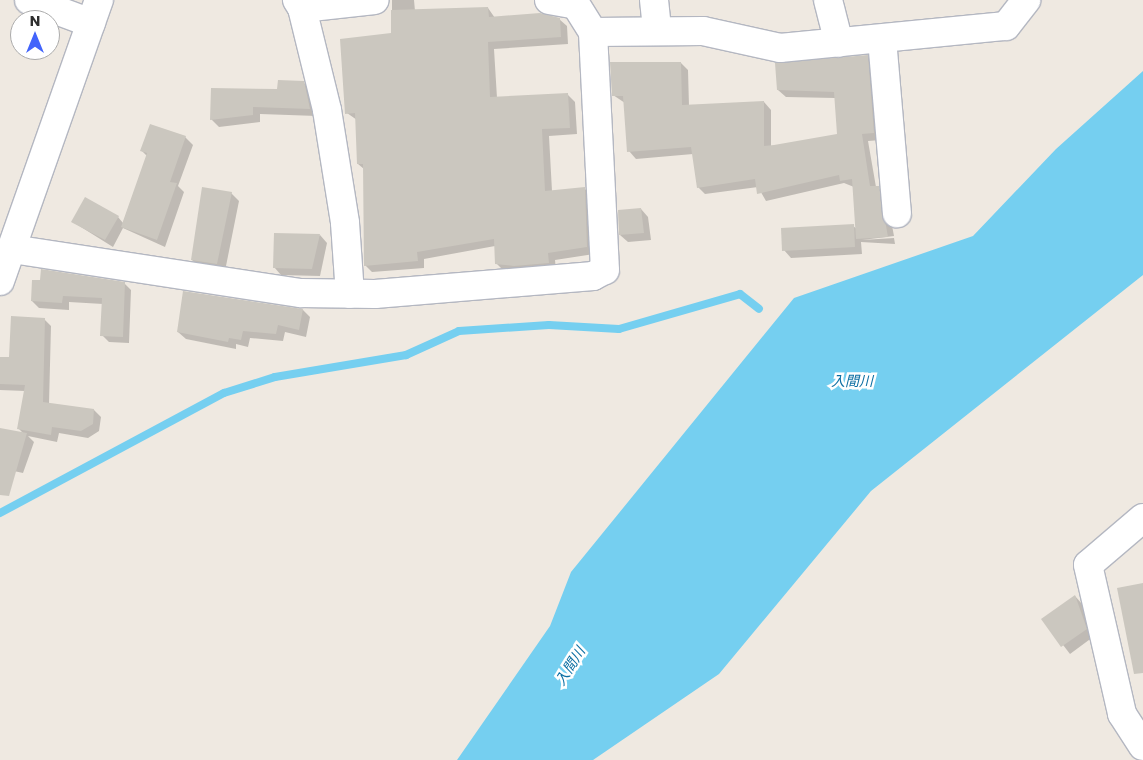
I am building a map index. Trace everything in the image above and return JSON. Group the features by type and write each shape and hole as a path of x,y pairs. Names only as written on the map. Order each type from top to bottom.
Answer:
{"street":[{"path":"29,0 95,12 5,262 300,293 350,294 593,276 605,270 594,32 576,6 549,0"},
{"path":"350,294 345,223 327,110 299,4 375,0"},
{"path":"654,0 657,30"},
{"path":"828,0 839,43"},
{"path":"594,32 703,31 780,48 1006,26 1026,0"},
{"path":"882,39 897,213"},
{"path":"1143,518 1088,565 1122,714 1143,746"}],"water":[{"name":"入間川","path":"1143,71 1143,275 871,491 719,674 593,760 457,760 550,626 571,572 794,298 973,236 1056,149"}],"building":[{"path":"488,7 489,17 540,13 560,18 561,37 488,42 490,97 568,93 570,128 542,129 545,191 585,187 587,247 548,253 549,263 514,266 495,264 494,239 417,252 418,261 364,266 363,164 357,164 355,113 345,114 340,39 391,33 391,10"},
{"path":"868,55 874,133 862,134 870,186 879,186 888,237 856,239 852,179 840,181 839,175 757,194 755,179 697,188 691,147 627,152 623,96 612,96 610,62 681,62 682,105 764,101 764,146 837,134 834,92 777,90 775,63"},
{"path":"278,80 304,81 310,109 253,107 253,115 210,120 211,88 277,89"},
{"path":"150,124 186,136 170,182 177,183 157,240 121,227 147,153 140,151"},
{"path":"202,187 232,192 217,264 191,260"},
{"path":"85,197 119,216 105,240 71,222"},
{"path":"641,208 644,233 619,235 618,210"},
{"path":"854,224 855,247 782,251 781,228"},
{"path":"274,233 320,234 312,269 273,268"},
{"path":"41,269 125,282 123,337 100,336 102,298 63,296 62,303 31,301 32,280 40,280"},
{"path":"183,291 303,309 299,330 278,325 276,334 243,331 241,340 229,338 228,342 177,332"},
{"path":"11,316 45,318 43,402 94,409 93,424 81,431 52,427 51,435 17,429 25,385 0,384 0,357 9,357"},
{"path":"0,428 27,433 9,496 0,495"},
{"path":"1143,583 1143,673 1134,674 1117,588"},
{"path":"1075,595 1087,629 1061,647 1041,619"}],"waterway":[{"path":"0,513 224,393 275,377 406,355 459,331 549,325 619,329 740,294 759,309"}]}
